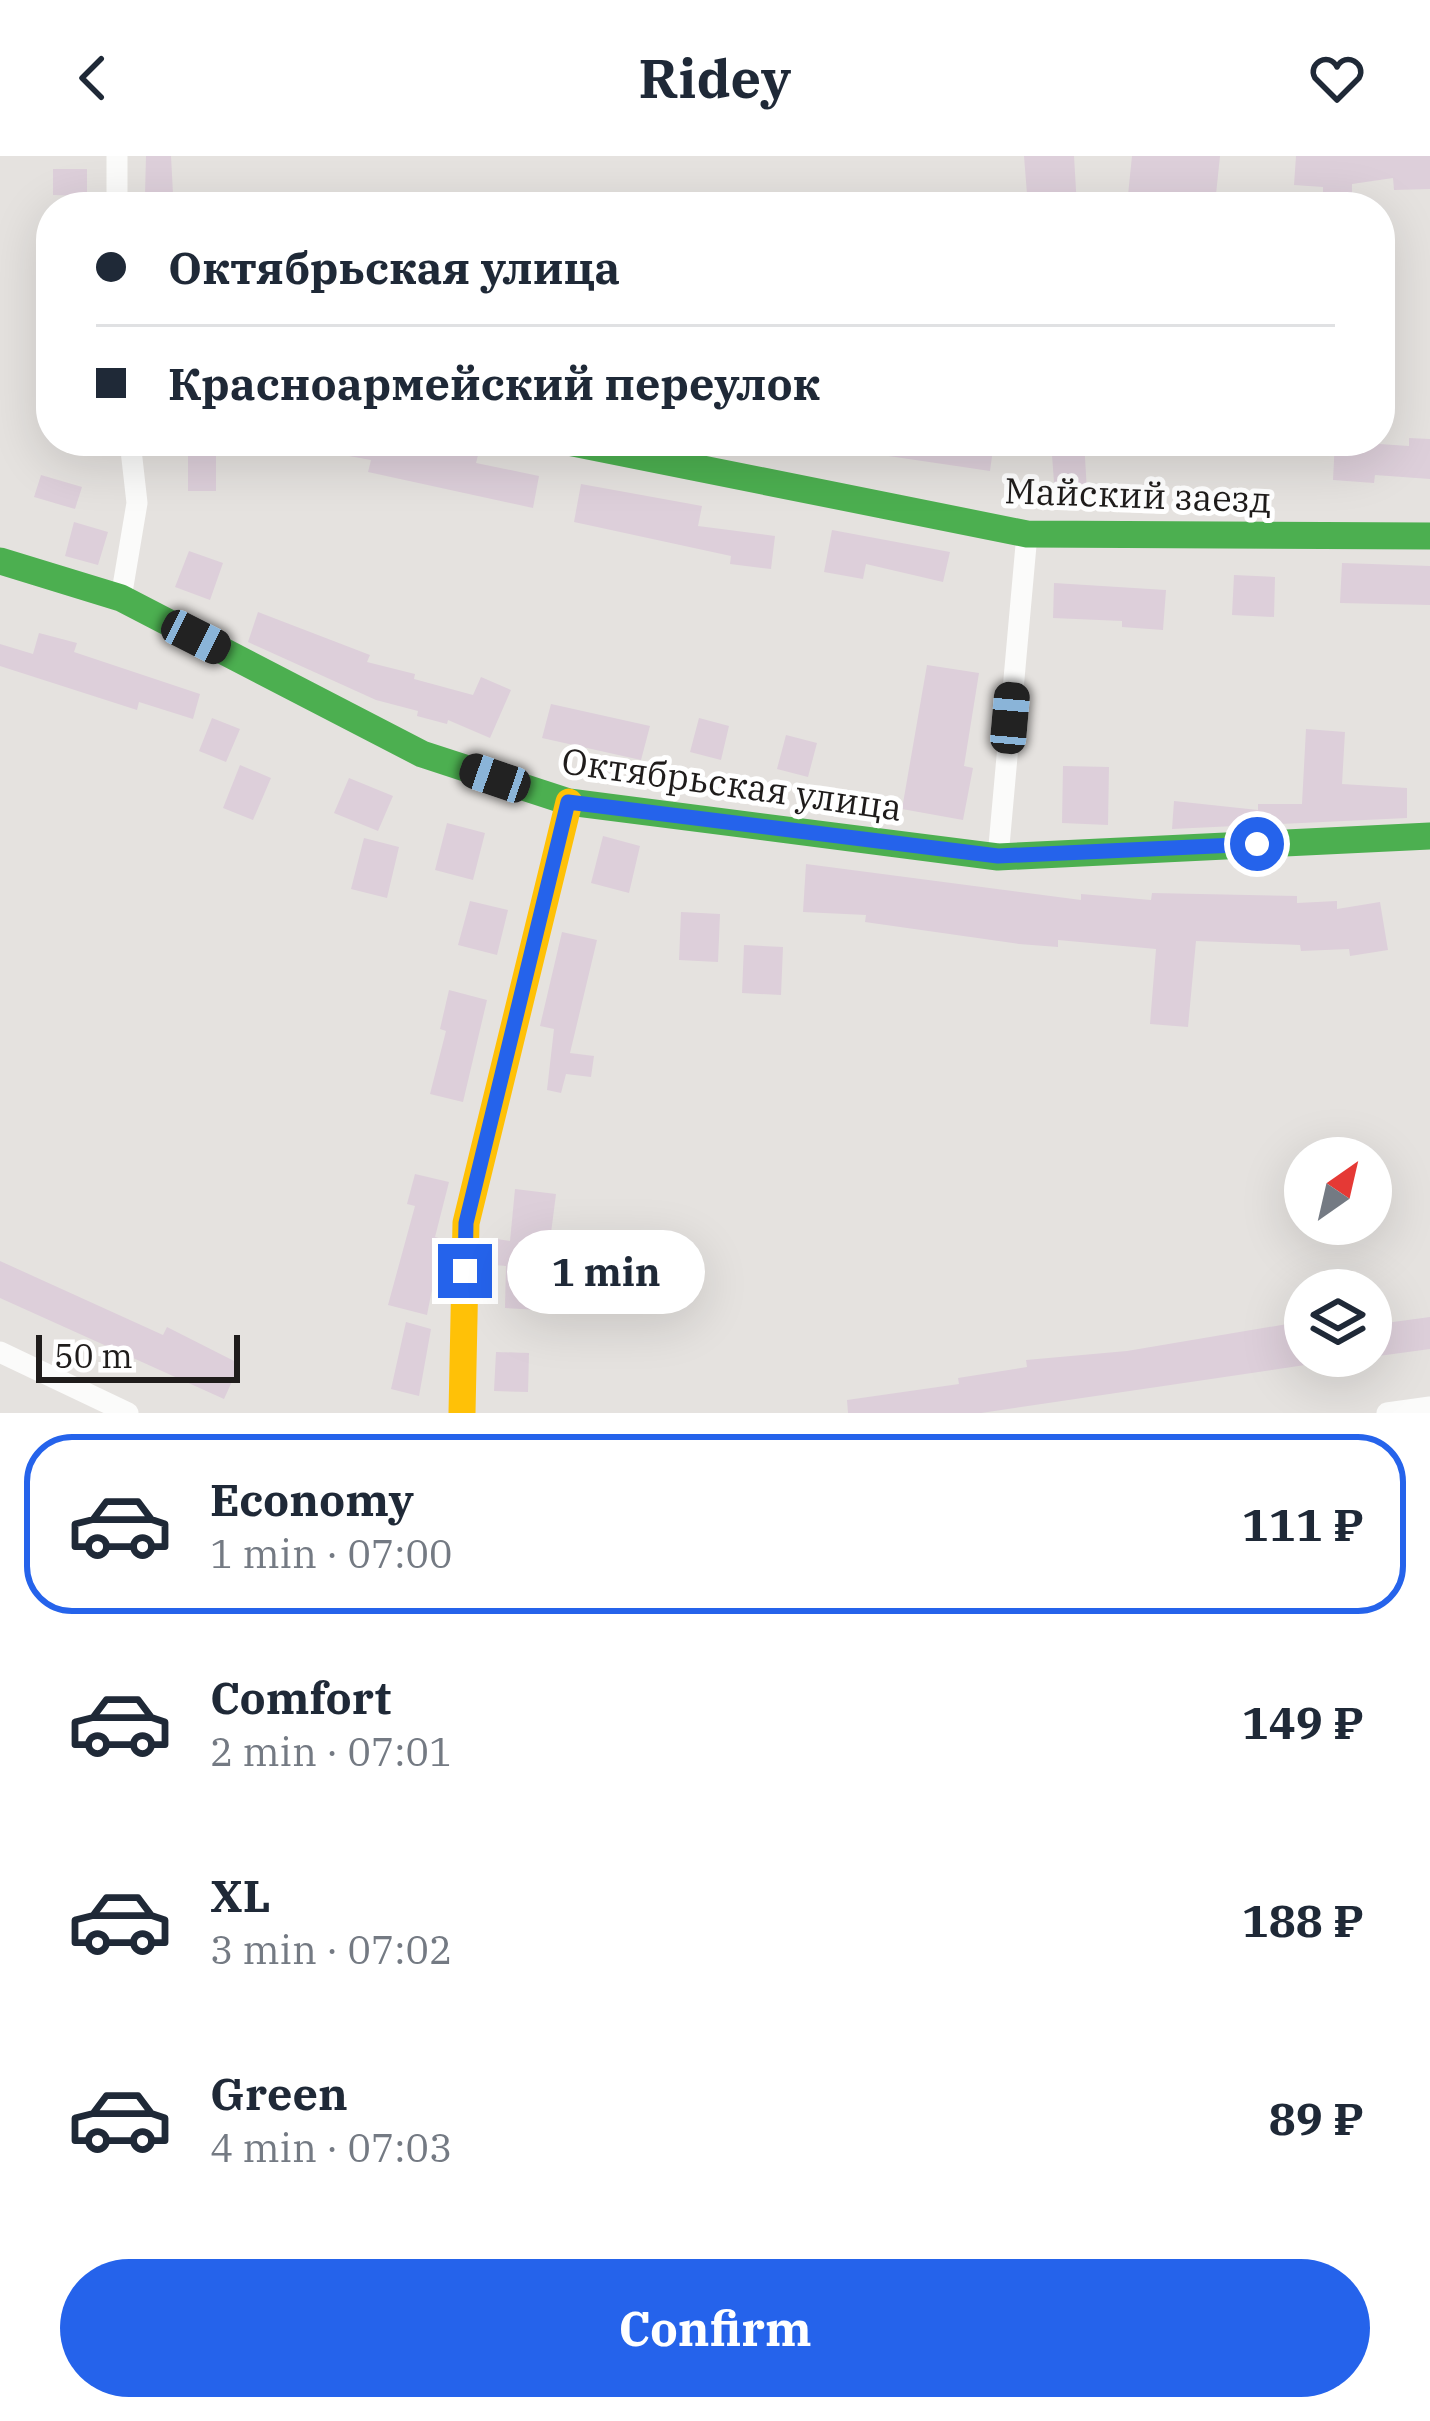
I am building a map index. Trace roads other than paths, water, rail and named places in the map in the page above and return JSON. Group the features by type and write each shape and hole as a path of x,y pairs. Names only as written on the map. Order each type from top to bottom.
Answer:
{"street":[{"path":"117,156 117,192"},
{"path":"121,598 137,503 132,456"},
{"name":"Майский заезд","path":"638,456 1027,534 1430,536"},
{"path":"998,856 1027,534"},
{"name":"Октябрьская улица","path":"0,561 121,598 422,754 568,802 998,856 1430,836"},
{"path":"461,1413 466,1223 568,802"},
{"path":"0,1352 128,1413"},
{"path":"1387,1413 1430,1407"}]}
